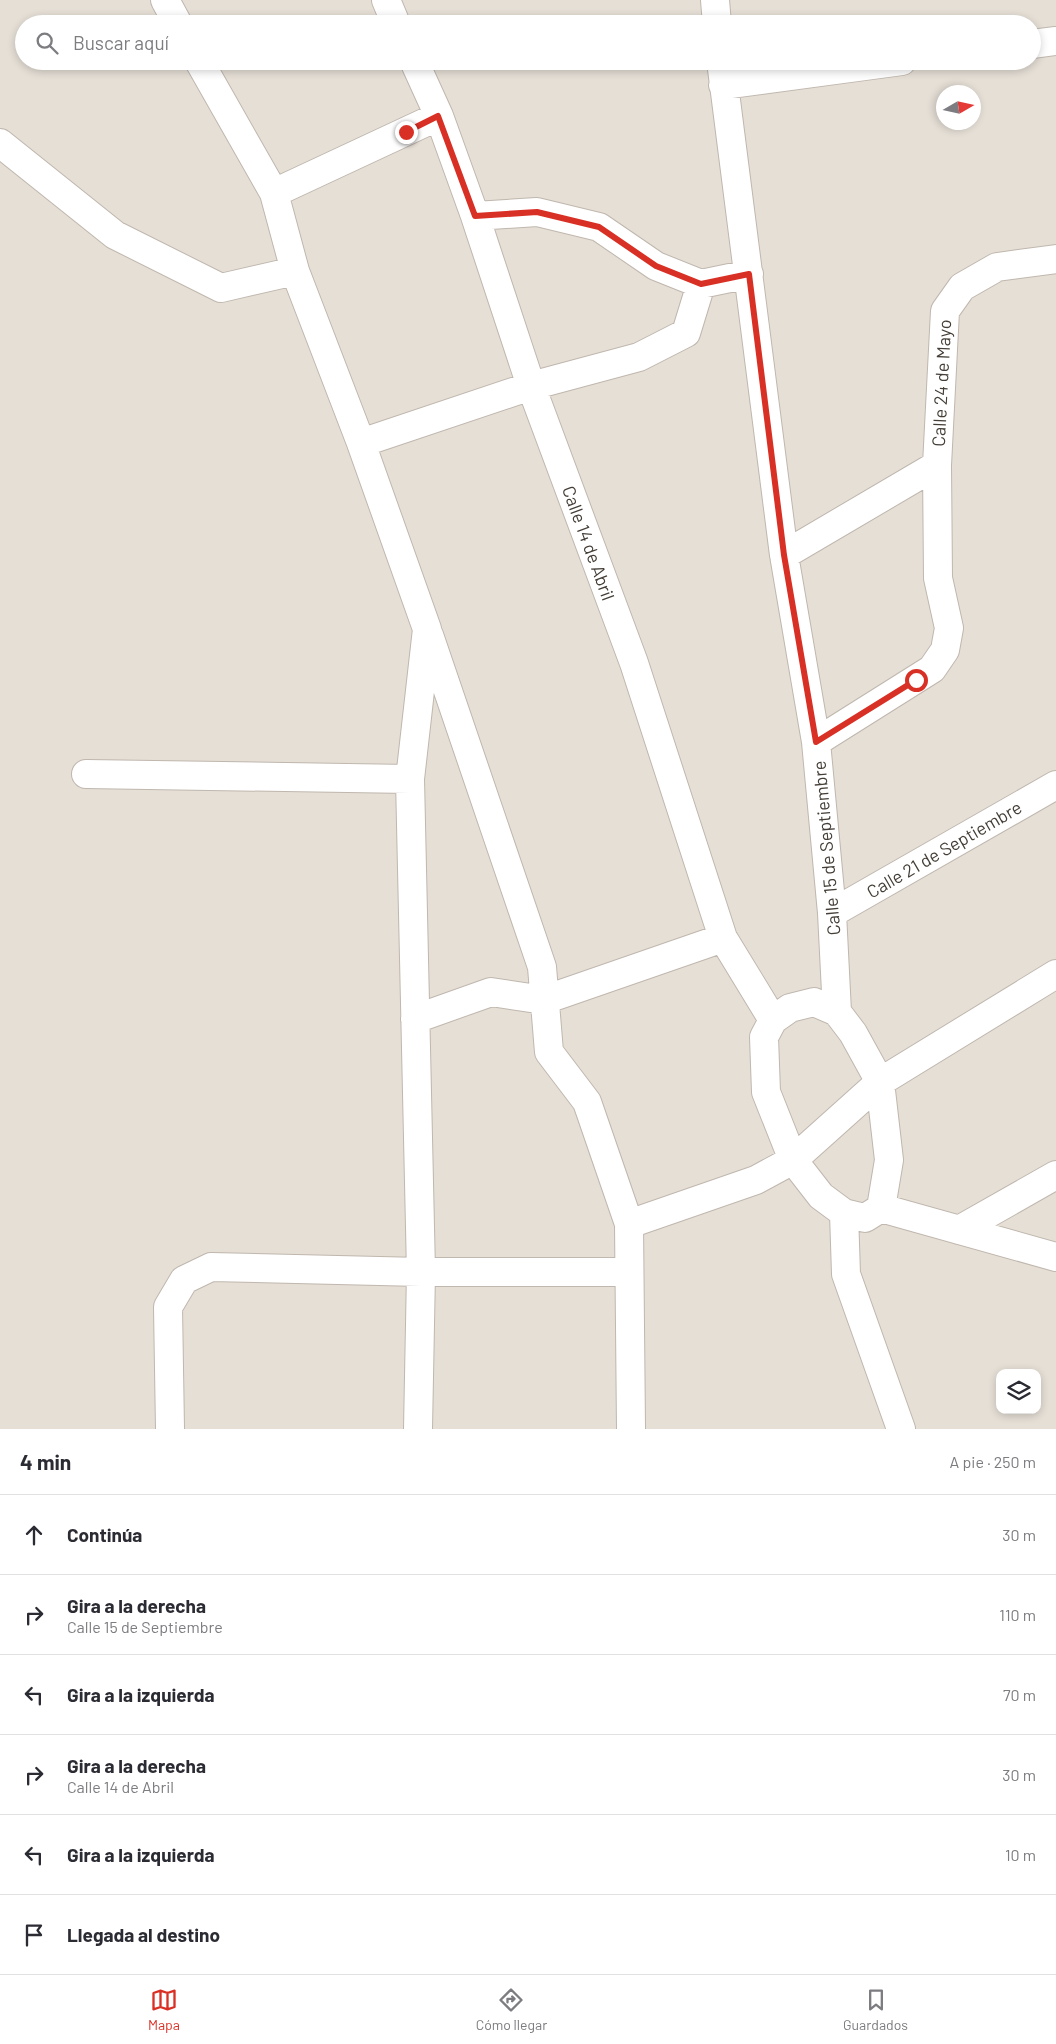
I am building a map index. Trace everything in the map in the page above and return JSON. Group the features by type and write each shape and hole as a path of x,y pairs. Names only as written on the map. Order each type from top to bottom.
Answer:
{"street":[{"path":"164,0 173,15"},
{"path":"386,0 392,15"},
{"path":"715,0 716,15"},
{"path":"1041,43 1056,41"},
{"path":"204,70 274,193 296,271 361,443 427,629 542,967 549,1052 587,1102 630,1224 631,1429"},
{"name":"Calle 14 de Abril","path":"418,70 438,116 475,216 531,386 634,663 723,938 773,1020"},
{"path":"722,73 767,70"},
{"name":"Calle 15 de Septiembre","path":"722,73 784,555 816,742 832,913 838,1012"},
{"path":"274,193 438,116"},
{"path":"0,143 116,234 221,288 296,271"},
{"path":"475,216 537,212 599,227 656,266 701,284 749,274"},
{"name":"Calle 24 de Mayo","path":"816,742 932,669 945,650 949,628 938,578 937,465 945,311 962,287 997,267 1056,259"},
{"path":"361,443 531,386 639,356 686,333 701,284"},
{"name":"Calle 24 de Mayo","path":"784,555 937,465"},
{"path":"418,1429 421,1272 410,779 427,629"},
{"path":"86,774 410,779"},
{"name":"Calle 21 de Septiembre","path":"832,913 1056,785"},
{"path":"415,1019 491,992 544,1000 723,938"},
{"path":"630,1224 756,1180 793,1160 880,1082 1056,974"},
{"path":"881,1208 889,1160 880,1082 854,1033 838,1012 814,1002 790,1008 773,1020 764,1037 766,1092 793,1160 821,1196 844,1213 865,1218 881,1208 1056,1258"},
{"path":"959,1230 1056,1175"},
{"path":"844,1213 846,1274 901,1429"},
{"path":"170,1429 168,1307 184,1280 211,1267 421,1272 629,1272"}],"shaded area":[{"path":"0,0 1056,0 1056,1429 0,1429"}],"route":[{"path":"406,132 438,116 475,216 537,212 599,227 656,266 701,284 749,274 784,555 816,742 916,680"}]}
